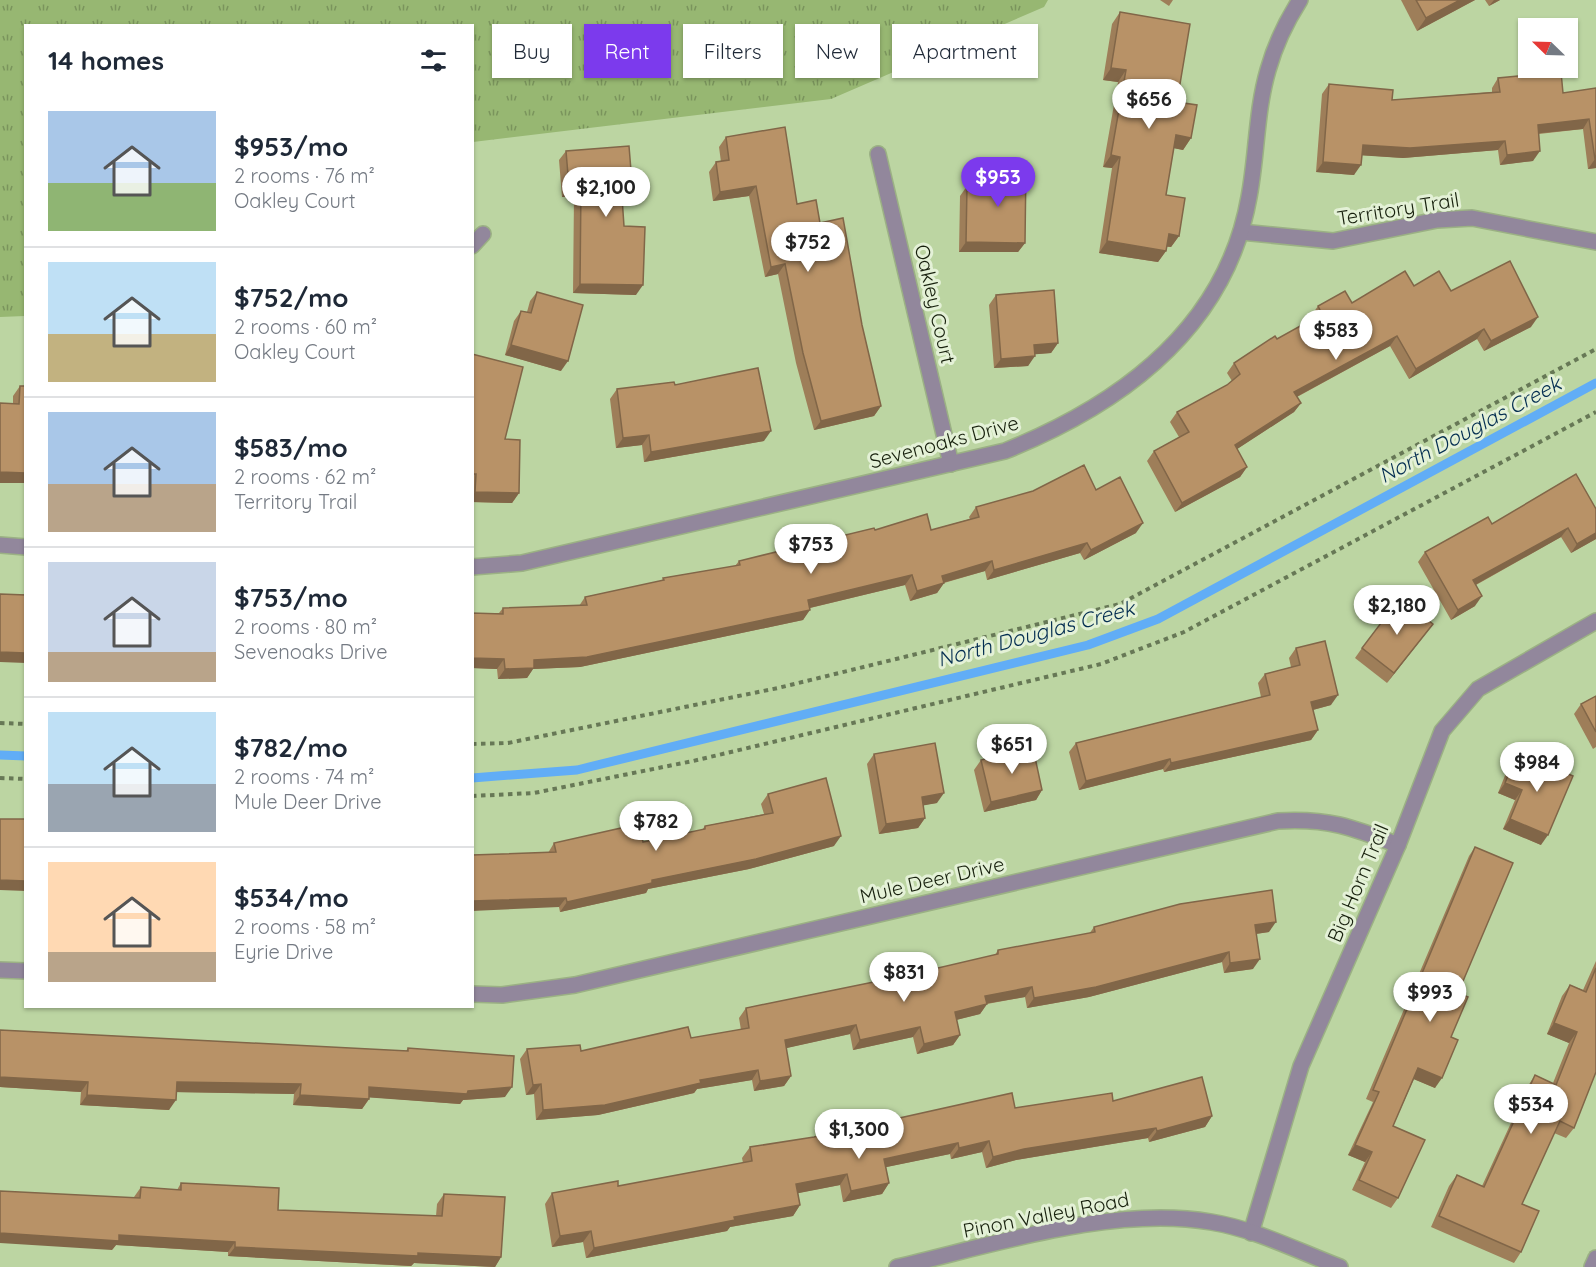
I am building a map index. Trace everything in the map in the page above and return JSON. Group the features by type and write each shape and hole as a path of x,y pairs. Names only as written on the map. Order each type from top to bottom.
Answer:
{"street":[{"name":"Sevenoaks Drive","path":"474,567 522,563 1005,451 1042,436 1123,389 1183,337 1205,307 1241,232 1249,197 1267,72 1275,47 1300,0"},
{"name":"Oakley Court","path":"878,154 951,464"},
{"name":"Territory Trail","path":"1241,232 1333,241 1437,220 1472,218 1596,242"},
{"path":"474,244 483,234"},
{"path":"0,545 24,547"},
{"name":"Big Horn Trail","path":"1251,1233 1301,1066 1398,845 1442,731 1478,689 1596,621"},
{"name":"Mule Deer Drive","path":"474,994 502,995 575,986 1278,821 1313,819 1347,825 1398,845"},
{"path":"0,970 24,971"},
{"name":"Pinon Valley Road","path":"897,1267 1038,1234 1122,1220 1180,1218 1213,1222 1251,1233 1340,1267"},
{"path":"1592,1267 1596,1258"}],"path":[{"path":"474,744 507,743 766,690 1120,604 1596,349"},
{"path":"474,796 534,793 693,761 1101,664 1184,632 1596,412"},
{"path":"0,723 24,724"},
{"path":"0,778 24,778"}],"green space":[{"path":"0,0 1048,0 1044,7 1005,24 892,24 892,73 880,78 880,24 795,24 795,78 880,78 831,99 474,142 474,24 24,24 24,316 0,317"}],"building":[{"path":"1416,0 1460,0 1426,18"},
{"path":"1120,12 1190,24 1177,102 1197,105 1191,138 1176,135 1166,195 1185,198 1179,236 1169,234 1166,251 1107,241 1120,157 1111,155 1126,70 1111,68"},
{"path":"1518,76 1518,78 1562,78 1563,93 1596,88 1596,159 1589,119 1538,125 1540,151 1507,155 1505,141 1410,148 1363,145 1361,165 1323,162 1329,84 1393,90 1392,100 1500,92 1498,78"},
{"path":"785,127 797,204 816,200 820,223 843,218 862,325 881,406 821,421 803,353 785,264 771,267 756,186 720,192 716,162 729,160 726,137"},
{"path":"629,146 632,183 621,183 624,226 645,227 643,285 580,284 581,186 569,187 566,151"},
{"path":"997,164 1026,164 1025,243 966,242 967,186 997,186"},
{"path":"1510,261 1538,317 1491,341 1484,329 1416,369 1397,336 1294,392 1301,403 1235,445 1247,467 1182,503 1154,451 1189,432 1177,412 1227,385 1240,374 1234,363 1275,336 1277,339 1322,314 1318,306 1345,291 1352,303 1405,271 1414,286 1439,271 1451,291"},
{"path":"1054,290 1058,343 1034,345 1035,356 1001,359 996,295"},
{"path":"537,292 583,305 568,361 511,345 521,311 531,313"},
{"path":"474,355 523,367 505,439 520,440 519,493 475,492 476,474 474,474"},
{"path":"758,368 771,431 651,452 649,435 623,438 617,389 674,382 675,385"},
{"path":"20,386 24,386 24,473 0,472 0,403 19,404"},
{"path":"1084,465 1096,490 1120,477 1143,523 1091,550 1087,543 994,570 992,561 942,576 944,583 917,591 912,575 808,600 810,610 587,657 534,660 534,668 505,669 504,659 474,658 474,613 503,614 503,608 587,605 585,597 664,580 663,578 740,565 739,561 874,528 875,530 927,514 931,530 979,517 976,507 1033,491"},
{"path":"1576,474 1596,509 1596,533 1577,544 1568,528 1473,580 1482,596 1458,610 1425,552 1488,517 1492,524"},
{"path":"0,594 24,595 24,653 0,652"},
{"path":"1400,598 1433,624 1394,673 1362,648"},
{"path":"1325,641 1338,695 1311,702 1318,730 1171,763 1170,759 1086,781 1076,743 1270,695 1265,674 1300,665 1296,648"},
{"path":"1596,696 1596,732 1581,704"},
{"path":"935,743 944,793 922,797 925,818 886,824 874,754"},
{"path":"1033,748 1042,790 991,802 981,760"},
{"path":"1517,753 1573,776 1548,835 1510,819 1522,790 1505,783"},
{"path":"826,778 841,836 756,859 652,880 652,883 567,902 566,898 474,901 474,855 556,852 554,843 639,824 643,842 705,829 705,826 773,813 768,794"},
{"path":"0,819 24,819 24,881 0,880"},
{"path":"1475,847 1513,863 1458,993 1468,997 1451,1037 1458,1040 1442,1078 1418,1068 1393,1126 1425,1140 1398,1198 1359,1180 1372,1152 1355,1145 1379,1092 1373,1090"},
{"path":"1272,890 1276,922 1255,925 1260,959 1230,963 1229,952 1096,987 1034,998 1032,987 985,996 987,1004 955,1012 960,1035 924,1044 920,1027 860,1040 856,1025 785,1040 791,1076 760,1081 758,1070 700,1080 701,1083 605,1105 543,1110 541,1084 533,1085 527,1049 580,1045 581,1051 688,1027 691,1038 749,1028 746,1008 908,975 998,954 998,950 1095,932 1094,927 1180,904"},
{"path":"1596,968 1596,1072 1574,1128 1560,1121 1522,1204 1539,1211 1521,1252 1439,1216 1457,1175 1484,1187 1535,1075 1556,1085 1577,1032 1554,1023 1570,985 1586,992"},
{"path":"0,1030 408,1051 408,1048 514,1056 512,1087 468,1091 467,1094 369,1087 369,1099 300,1095 301,1084 177,1082 176,1100 87,1095 88,1082 0,1077"},
{"path":"1202,1077 1212,1116 1157,1131 1156,1128 1024,1149 993,1157 989,1141 959,1148 958,1143 884,1159 889,1183 851,1191 847,1174 796,1184 800,1205 594,1248 591,1231 560,1236 552,1193 618,1181 618,1186 752,1161 750,1147 814,1137 1012,1093 1015,1108 1112,1093 1113,1101"},
{"path":"181,1183 279,1188 278,1210 442,1216 444,1194 505,1197 501,1257 418,1253 418,1256 235,1247 235,1242 119,1235 119,1241 0,1233 0,1191 140,1198 141,1187 181,1190"}],"waterway":[{"name":"North Douglas Creek","path":"474,778 577,770 1088,645 1158,619 1596,383"},
{"name":"North Douglas Creek","path":"0,755 24,756"}]}
